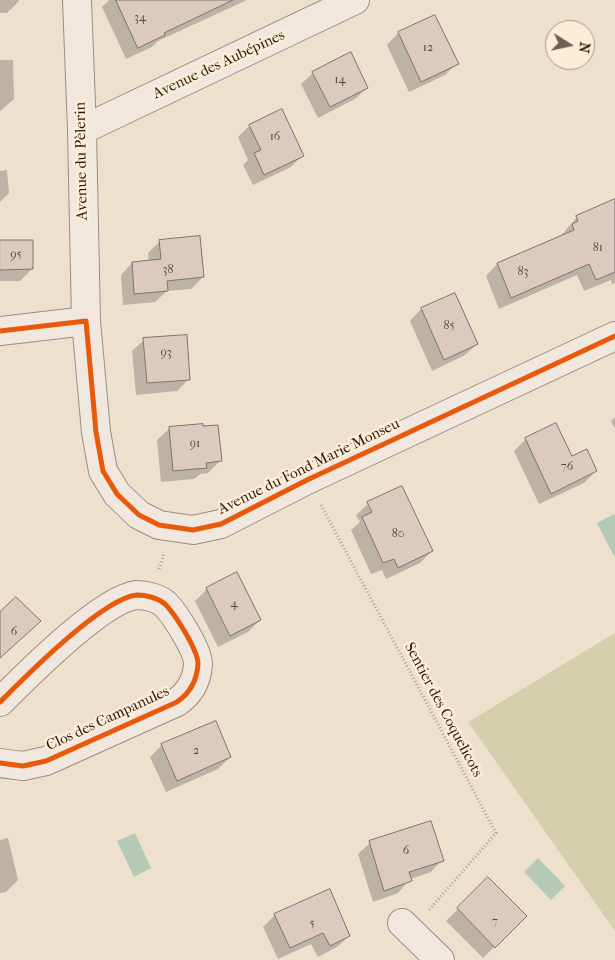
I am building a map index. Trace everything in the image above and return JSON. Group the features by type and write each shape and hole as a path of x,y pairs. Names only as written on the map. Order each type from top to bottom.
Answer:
{"street":[{"name":"Avenue du Pèlerin","path":"77,0 86,322"},
{"name":"Avenue des Aubépines","path":"82,130 355,0"},
{"path":"0,330 86,322"},
{"name":"Avenue du Fond Marie Monseu","path":"86,322 96,432 103,471 117,494 139,514 159,525 193,530 221,524 307,480 615,336"},
{"path":"0,702 95,615 120,600 136,595 150,596"},
{"name":"Clos des Campanules","path":"0,763 23,766 46,761 176,702 188,694 194,681 198,662 178,620 164,604 150,596"},
{"path":"402,923 440,960"}],"path":[{"path":"150,596 173,527"}],"shaded area":[{"path":"614,514 615,516 615,558 597,523"},
{"path":"615,633 615,931 468,722"},
{"path":"135,833 151,868 134,877 117,841"},
{"path":"538,858 565,886 551,900 524,872"}],"building":[{"path":"116,0 233,0 164,33 165,35 138,48"},
{"path":"435,15 459,64 421,82 398,32"},
{"path":"351,52 368,88 330,107 312,72"},
{"path":"282,109 304,156 264,175 254,153 261,150 249,125"},
{"path":"615,199 615,272 596,280 589,264 511,298 497,263 574,230 572,224 578,221 576,216"},
{"path":"200,236 204,277 167,281 168,291 134,294 132,262 161,259 159,240"},
{"path":"0,240 33,240 33,269 0,270"},
{"path":"455,293 478,344 444,360 421,308"},
{"path":"187,335 190,380 147,383 143,338"},
{"path":"556,423 572,456 587,449 597,471 551,494 525,438"},
{"path":"203,424 203,426 218,425 222,461 206,463 207,468 173,471 169,427"},
{"path":"402,486 433,551 398,568 394,559 383,563 362,517 372,512 367,502"},
{"path":"237,572 261,620 230,636 206,588"},
{"path":"16,597 41,621 0,658 0,612"},
{"path":"216,721 231,757 177,781 161,744"},
{"path":"431,821 444,861 409,872 412,881 384,891 369,841"},
{"path":"488,877 527,916 495,948 457,908"},
{"path":"330,889 350,936 330,946 323,933 290,948 274,914"}],"cycle path":[{"path":"0,331 86,321 96,432 103,471 117,494 139,515 159,525 193,530 221,524 307,480 615,336"},
{"path":"0,702 86,623 122,599 137,595 152,597 165,604 185,632 197,658 198,664 194,681 186,695 177,702 46,761 23,766 0,763"}]}
